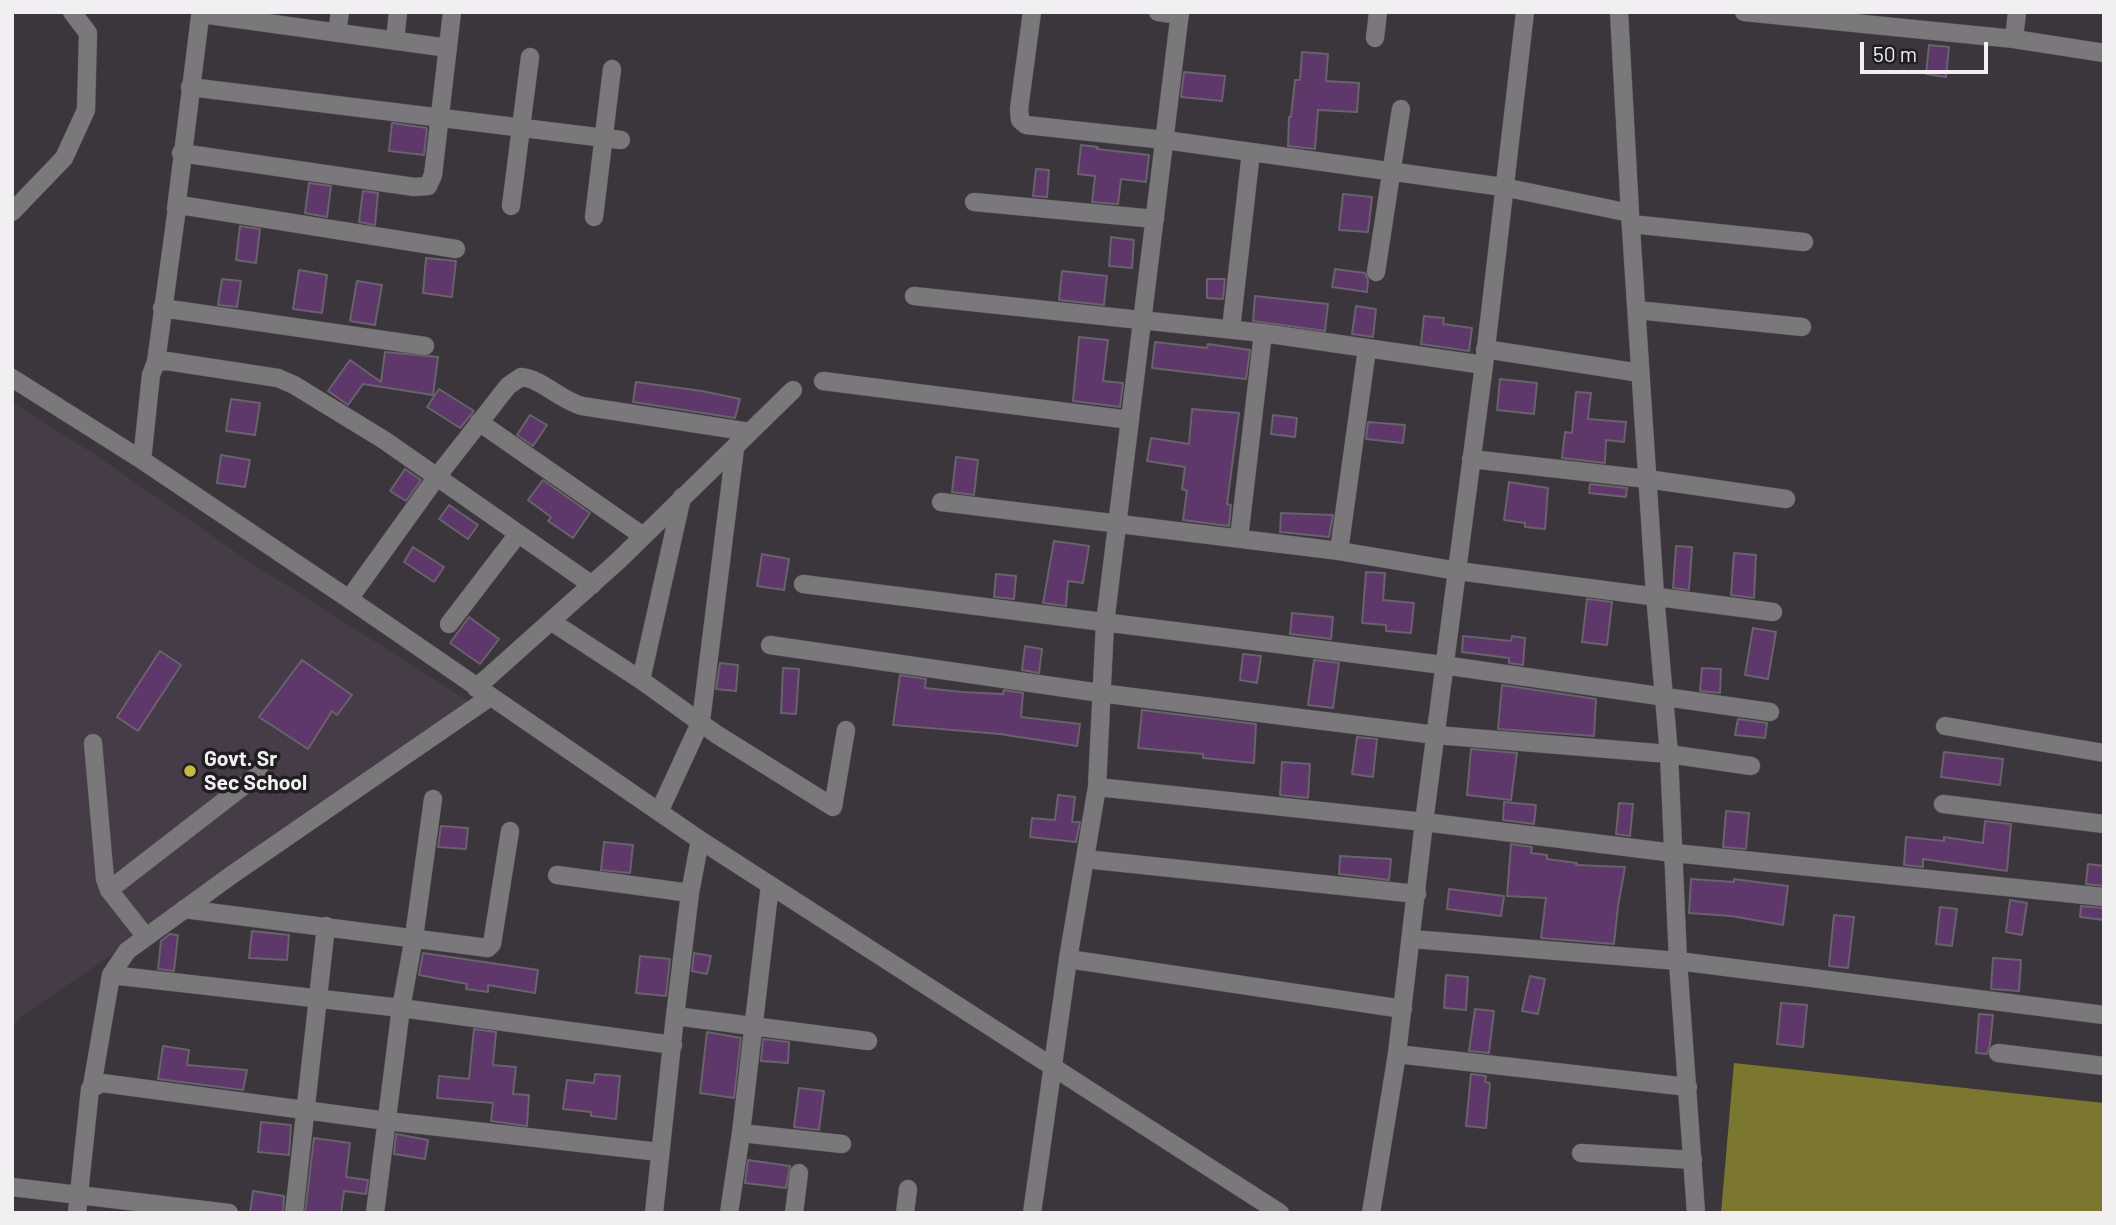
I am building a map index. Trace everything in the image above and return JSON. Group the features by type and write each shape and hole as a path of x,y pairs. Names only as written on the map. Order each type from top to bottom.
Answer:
{"street":[{"path":"12,212 64,158 86,110 88,33 72,12"},
{"path":"337,33 340,12"},
{"path":"395,41 398,12"},
{"path":"181,153 424,188 431,183 433,175 452,12"},
{"path":"1032,12 1019,109 1022,122 1031,126 1165,140 1503,187 1631,219 1804,242"},
{"path":"1032,1213 1068,959 1097,787 1105,623 1180,14 1158,12"},
{"path":"1375,38 1378,12"},
{"path":"1371,1213 1398,1054 1443,665 1458,571 1485,357 1525,12"},
{"path":"1619,12 1647,479 1669,754 1678,961 1696,1213"},
{"path":"1744,12 2014,40 2104,53"},
{"path":"2014,40 2017,12"},
{"path":"142,460 198,22 203,15 448,48"},
{"path":"511,206 530,57"},
{"path":"594,217 612,139 612,69"},
{"path":"190,87 612,139"},
{"path":"1376,272 1401,108"},
{"path":"1231,329 1251,152"},
{"path":"974,202 1155,219"},
{"path":"176,209 186,206 456,249"},
{"path":"914,296 1231,329 1367,349 1485,357 1640,373"},
{"path":"162,308 425,346"},
{"path":"1637,310 1802,327"},
{"path":"1239,538 1263,333"},
{"path":"1339,551 1367,349"},
{"path":"156,362 167,361 283,380 384,440 592,585"},
{"path":"349,599 436,478 508,386 521,377 533,380 564,399 582,406 750,432"},
{"path":"12,378 142,460 349,599 700,840 1280,1213"},
{"path":"823,381 1130,420"},
{"path":"77,1213 92,1086 111,975 121,957 483,693 552,622 793,390"},
{"path":"480,422 643,536"},
{"path":"659,812 701,721 735,448"},
{"path":"1471,459 1647,479 1786,499"},
{"path":"641,680 682,497"},
{"path":"941,502 1339,551 1458,571 1773,612"},
{"path":"449,624 518,534"},
{"path":"803,584 1443,665 1770,712"},
{"path":"552,622 641,680 716,734 833,807 846,730"},
{"path":"770,646 1100,693 1436,735 1669,754 1751,766"},
{"path":"1945,726 2104,753"},
{"path":"93,743 103,867 109,890 146,937"},
{"path":"109,890 260,774"},
{"path":"1097,787 1424,822 1674,853 2104,897"},
{"path":"375,1213 401,1008 414,937 433,799"},
{"path":"1943,804 2104,824"},
{"path":"184,909 488,948 491,947 510,831"},
{"path":"654,1213 690,893 700,840"},
{"path":"1085,859 1417,894"},
{"path":"557,875 690,893"},
{"path":"729,1213 741,1133 769,885"},
{"path":"294,1213 326,926"},
{"path":"1412,939 1678,961 2104,1015"},
{"path":"1068,959 1403,1009"},
{"path":"111,975 401,1008 673,1045"},
{"path":"675,1016 868,1041"},
{"path":"1998,1053 2104,1066"},
{"path":"1398,1054 1688,1087"},
{"path":"92,1086 102,1083 387,1121 659,1152"},
{"path":"741,1133 842,1144"},
{"path":"1581,1153 1693,1160"},
{"path":"794,1213 799,1173"},
{"path":"12,1187 229,1213"},
{"path":"905,1213 908,1189"}],"shaded area":[{"name":"Govt. Sr Sec School","path":"12,402 100,458 250,562 468,701 119,950 23,1015 12,1028"},
{"path":"1734,1063 2104,1103 2104,1213 1721,1213"}],"building":[{"path":"1929,45 1949,47 1946,77 1926,74"},
{"path":"1302,52 1328,54 1326,81 1359,83 1357,112 1318,110 1315,149 1288,146 1289,117 1295,80 1300,80"},
{"path":"1184,72 1225,76 1222,101 1181,97"},
{"path":"392,123 427,128 424,155 389,151"},
{"path":"1081,145 1149,155 1146,182 1121,179 1118,204 1092,202 1095,176 1078,174"},
{"path":"1036,169 1049,170 1047,197 1033,196"},
{"path":"309,183 331,186 327,217 305,213"},
{"path":"363,191 378,193 375,225 359,222"},
{"path":"1343,194 1372,197 1368,232 1339,230"},
{"path":"240,226 260,229 256,263 236,260"},
{"path":"1111,237 1134,240 1132,268 1109,266"},
{"path":"426,258 456,261 452,297 423,293"},
{"path":"1335,269 1365,273 1368,280 1367,292 1332,287"},
{"path":"299,270 327,275 322,313 293,309"},
{"path":"1062,271 1107,276 1104,305 1059,300"},
{"path":"222,279 241,281 237,307 218,305"},
{"path":"1207,279 1225,279 1223,299 1207,298"},
{"path":"357,281 382,285 375,325 350,321"},
{"path":"1255,296 1328,304 1325,331 1253,321"},
{"path":"1356,306 1376,309 1373,337 1352,334"},
{"path":"1424,316 1444,318 1443,324 1472,328 1469,351 1421,344"},
{"path":"1079,337 1108,340 1103,381 1123,383 1120,407 1073,401"},
{"path":"1155,342 1207,348 1208,344 1250,350 1246,379 1152,368"},
{"path":"385,352 438,357 433,395 363,384 348,405 328,391 350,360 381,382"},
{"path":"1500,379 1537,383 1534,414 1497,410"},
{"path":"636,382 740,399 735,418 633,402"},
{"path":"439,389 474,411 460,428 427,407"},
{"path":"1576,392 1591,393 1588,419 1626,422 1624,442 1606,440 1605,463 1562,458 1565,432 1572,433"},
{"path":"231,399 260,403 255,435 226,431"},
{"path":"1192,409 1239,413 1227,504 1231,505 1229,526 1183,520 1187,491 1182,489 1185,467 1147,461 1151,438 1189,444"},
{"path":"530,415 547,425 533,446 517,435"},
{"path":"1273,415 1297,418 1295,437 1271,434"},
{"path":"1368,422 1405,425 1403,443 1366,439"},
{"path":"221,455 250,460 245,487 217,483"},
{"path":"956,457 978,460 974,495 952,492"},
{"path":"405,469 421,480 406,501 390,491"},
{"path":"543,480 590,513 573,538 548,521 551,517 528,500"},
{"path":"1509,482 1548,488 1545,529 1525,527 1525,523 1504,520"},
{"path":"1590,484 1627,488 1626,497 1589,493"},
{"path":"449,505 478,525 468,539 439,519"},
{"path":"1281,513 1333,515 1329,537 1280,532"},
{"path":"1054,541 1089,546 1083,583 1068,581 1066,606 1043,603"},
{"path":"1676,546 1692,547 1689,590 1673,588"},
{"path":"413,547 444,567 434,582 404,562"},
{"path":"1734,553 1756,555 1754,598 1731,595"},
{"path":"762,554 789,559 784,590 757,586"},
{"path":"1366,572 1385,573 1383,600 1414,603 1411,633 1386,631 1386,625 1362,623"},
{"path":"996,574 1016,576 1014,599 994,597"},
{"path":"1587,599 1612,602 1607,645 1582,642"},
{"path":"1292,613 1333,617 1331,639 1290,634"},
{"path":"469,617 499,639 480,664 450,643"},
{"path":"1753,628 1776,632 1768,679 1745,675"},
{"path":"1463,636 1511,641 1512,636 1525,638 1523,665 1509,663 1509,658 1462,652"},
{"path":"1025,646 1042,649 1039,673 1022,670"},
{"path":"160,651 181,665 138,731 117,717"},
{"path":"1243,654 1261,656 1257,683 1240,680"},
{"path":"302,660 352,695 337,715 332,711 308,749 259,717"},
{"path":"1314,660 1339,663 1333,708 1308,705"},
{"path":"720,663 738,665 736,691 716,689"},
{"path":"783,668 799,669 796,714 781,713"},
{"path":"1702,668 1721,669 1720,693 1700,691"},
{"path":"900,675 926,679 925,688 962,692 1003,694 1004,690 1023,693 1021,717 1080,724 1077,746 1000,734 893,725"},
{"path":"1502,685 1596,699 1594,736 1498,729"},
{"path":"1142,710 1256,724 1254,763 1203,758 1203,754 1138,748"},
{"path":"1738,719 1767,723 1765,738 1735,735"},
{"path":"1357,737 1377,739 1373,777 1352,774"},
{"path":"1471,749 1517,753 1511,800 1467,795"},
{"path":"1944,752 2003,759 2000,785 1941,777"},
{"path":"1282,762 1310,764 1308,798 1280,795"},
{"path":"1058,795 1075,797 1072,822 1080,822 1076,842 1030,837 1032,818 1055,820"},
{"path":"1504,802 1536,805 1534,824 1503,820"},
{"path":"1619,803 1633,804 1630,836 1616,834"},
{"path":"1726,811 1749,813 1746,849 1723,847"},
{"path":"1985,821 2011,824 2007,871 1923,859 1923,867 1904,865 1906,837 1944,841 1944,837 1983,843"},
{"path":"441,826 468,828 466,849 438,847"},
{"path":"604,842 633,845 630,873 601,870"},
{"path":"1511,844 1532,847 1531,853 1547,855 1547,859 1577,863 1576,865 1625,867 1614,944 1541,938 1546,898 1507,896"},
{"path":"1340,856 1391,859 1389,880 1339,874"},
{"path":"2088,864 2104,866 2104,886 2086,884"},
{"path":"1691,879 1734,882 1734,879 1788,886 1783,925 1731,916 1689,913"},
{"path":"1449,889 1504,896 1501,916 1447,909"},
{"path":"2010,900 2027,903 2022,935 2006,932"},
{"path":"2081,906 2104,908 2104,920 2080,917"},
{"path":"1940,907 1957,909 1952,946 1936,944"},
{"path":"1834,915 1854,917 1848,968 1829,966"},
{"path":"252,931 289,935 287,960 249,958"},
{"path":"170,934 178,935 174,971 158,969 161,941"},
{"path":"423,953 538,970 535,993 488,985 488,992 466,989 467,984 419,975"},
{"path":"694,953 711,956 707,974 692,971"},
{"path":"640,956 670,959 666,996 636,993"},
{"path":"1993,958 2021,960 2019,991 1991,989"},
{"path":"1446,975 1468,977 1466,1010 1444,1008"},
{"path":"1530,976 1545,979 1538,1014 1522,1011"},
{"path":"1781,1003 1807,1005 1803,1047 1777,1044"},
{"path":"1475,1009 1494,1011 1489,1053 1469,1051"},
{"path":"1979,1014 1993,1015 1987,1054 1976,1053"},
{"path":"474,1029 496,1032 493,1065 516,1067 513,1094 529,1095 527,1126 491,1121 493,1103 437,1098 439,1076 469,1079"},
{"path":"707,1032 741,1038 734,1098 700,1093"},
{"path":"763,1039 789,1042 788,1063 761,1061"},
{"path":"163,1046 189,1050 187,1065 247,1070 243,1090 158,1079"},
{"path":"595,1074 620,1076 616,1119 591,1116 591,1112 563,1109 567,1080 594,1083"},
{"path":"1471,1074 1486,1076 1485,1082 1490,1083 1486,1128 1466,1126"},
{"path":"799,1088 824,1091 819,1130 794,1127"},
{"path":"261,1122 291,1125 289,1155 258,1152"},
{"path":"396,1134 428,1140 425,1159 394,1154"},
{"path":"314,1138 350,1143 346,1177 368,1180 366,1194 344,1191 341,1213 305,1213"},
{"path":"748,1160 790,1166 786,1188 745,1183"},
{"path":"253,1191 284,1196 283,1213 250,1213"}],"place":[{"name":"Govt. Sr Sec School","path":"190,771"}]}
